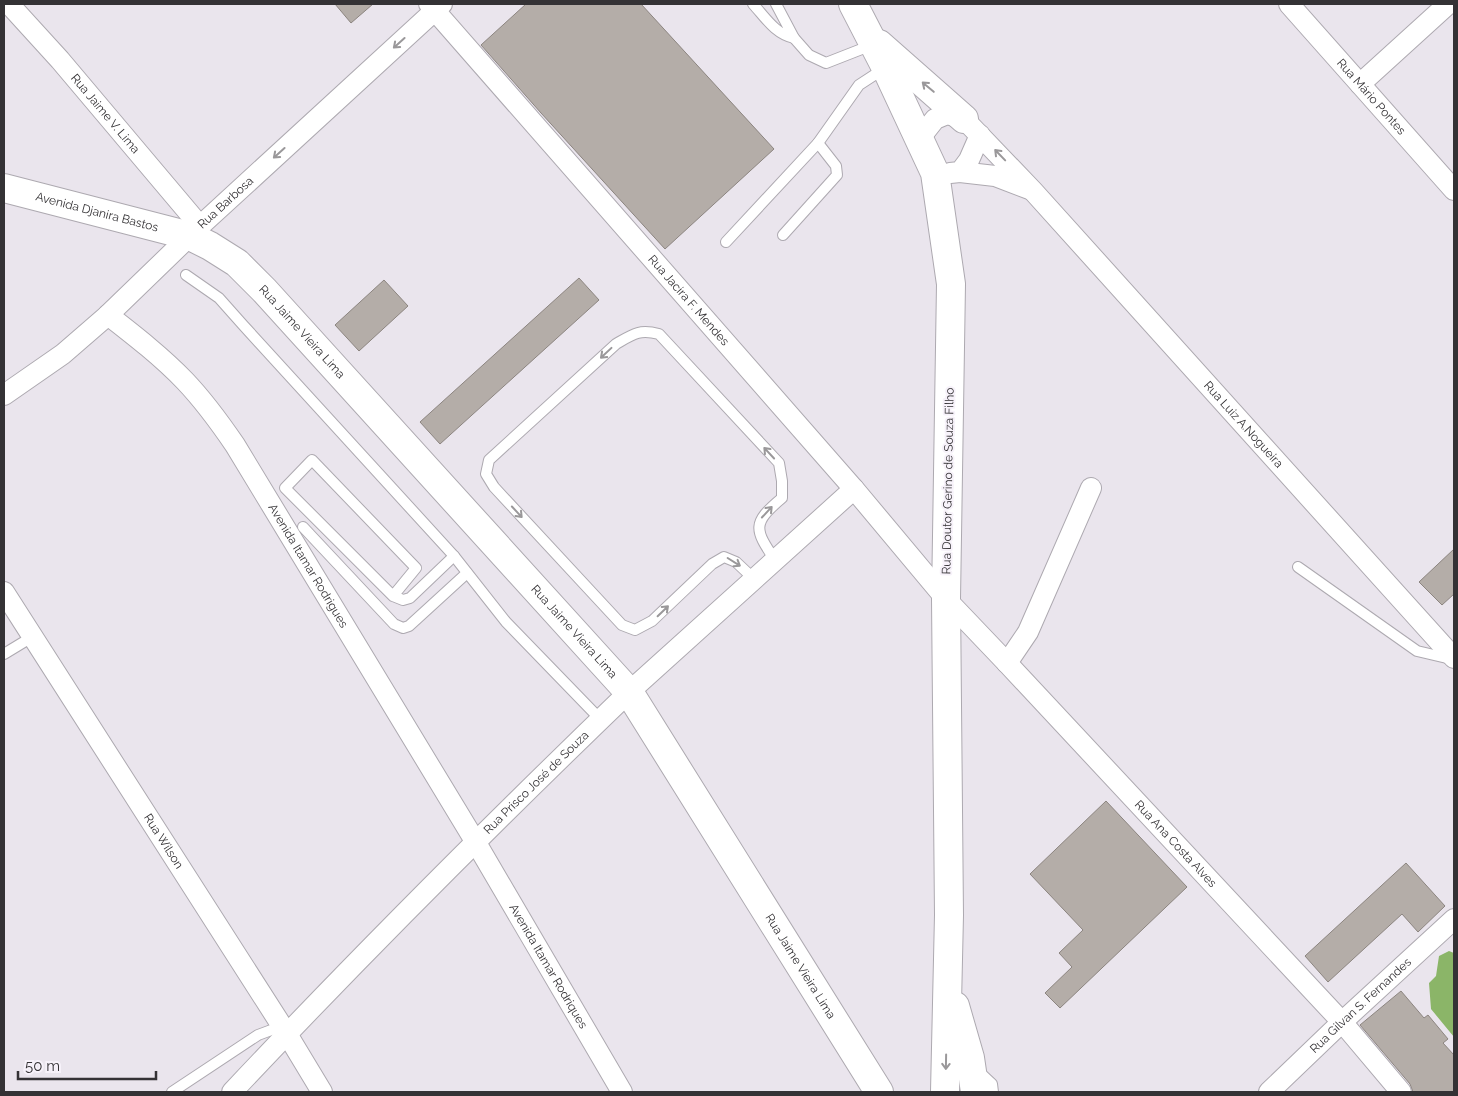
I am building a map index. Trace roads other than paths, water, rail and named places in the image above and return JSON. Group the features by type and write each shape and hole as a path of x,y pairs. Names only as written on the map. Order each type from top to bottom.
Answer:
{"main road":[{"name":"Rua Doutor Gerino de Souza Filho","path":"853,4 920,138 947,173 951,284 946,599 949,915 945,1092"},
{"path":"872,40 972,127"},
{"name":"Avenida Djanira Bastos","path":"4,188 195,231"},
{"name":"Rua Jaime Vieira Lima","path":"195,231 210,246 236,263 264,290 629,692 879,1092"},
{"name":"Rua Doutor Gerino de Souza Filho","path":"947,979 971,1065 975,1092"}],"street":[{"name":"Rua Jaime V. Lima","path":"9,4 60,60 195,231"},
{"name":"Rua Mário Pontes","path":"1289,4 1454,190"},
{"path":"1360,84 1448,4"},
{"name":"Rua Barbosa","path":"4,395 63,354 108,315 436,6"},
{"name":"Rua Jacira F. Mendes","path":"436,6 854,489 946,599"},
{"path":"920,138 934,119 947,114 972,127 969,160 947,173"},
{"name":"Rua Luiz A.Nogueira","path":"972,127 1033,191 1454,659"},
{"name":"Rua Luiz A.Nogueira","path":"947,173 995,176 1033,191"},
{"name":"Avenida Itamar Rodrigues","path":"108,315 145,344 184,380 213,413 235,445 475,841"},
{"path":"1007,663 1028,632 1091,488"},
{"name":"Rua Prisco José de Souza","path":"232,1092 285,1030 600,719 854,489"},
{"name":"Rua Wilson","path":"4,592 285,1030 322,1092"},
{"name":"Rua Ana Costa Alves","path":"946,599 1342,1022 1401,1092"},
{"name":"Avenida Itamar Rodriques","path":"475,841 622,1092"},
{"name":"Rua Gilvan S. Fernandes","path":"1269,1092 1454,919"}],"lane":[{"path":"752,4 773,27 782,34 794,38"},
{"path":"776,4 794,38 809,55 826,63 872,40"},
{"path":"726,242 818,143 858,85 886,68"},
{"path":"783,235 837,176 836,166 818,143"},
{"path":"186,274 219,298 454,556 506,622 600,719"},
{"path":"754,579 736,562 724,556 712,564 652,621 635,630 622,625 494,487 486,474 489,460 616,344 635,332 647,331 659,334 779,463 782,498 767,510 760,519 759,528 763,542 775,560"},
{"path":"392,596 416,568 312,460 285,488 392,596 403,600 410,598 454,556"},
{"path":"304,527 394,624 403,628 409,626 467,572"},
{"path":"1298,567 1417,651 1454,659"},
{"path":"4,654 32,637"},
{"path":"172,1092 258,1035 285,1030"},
{"path":"971,1065 992,1084 993,1092"}]}
